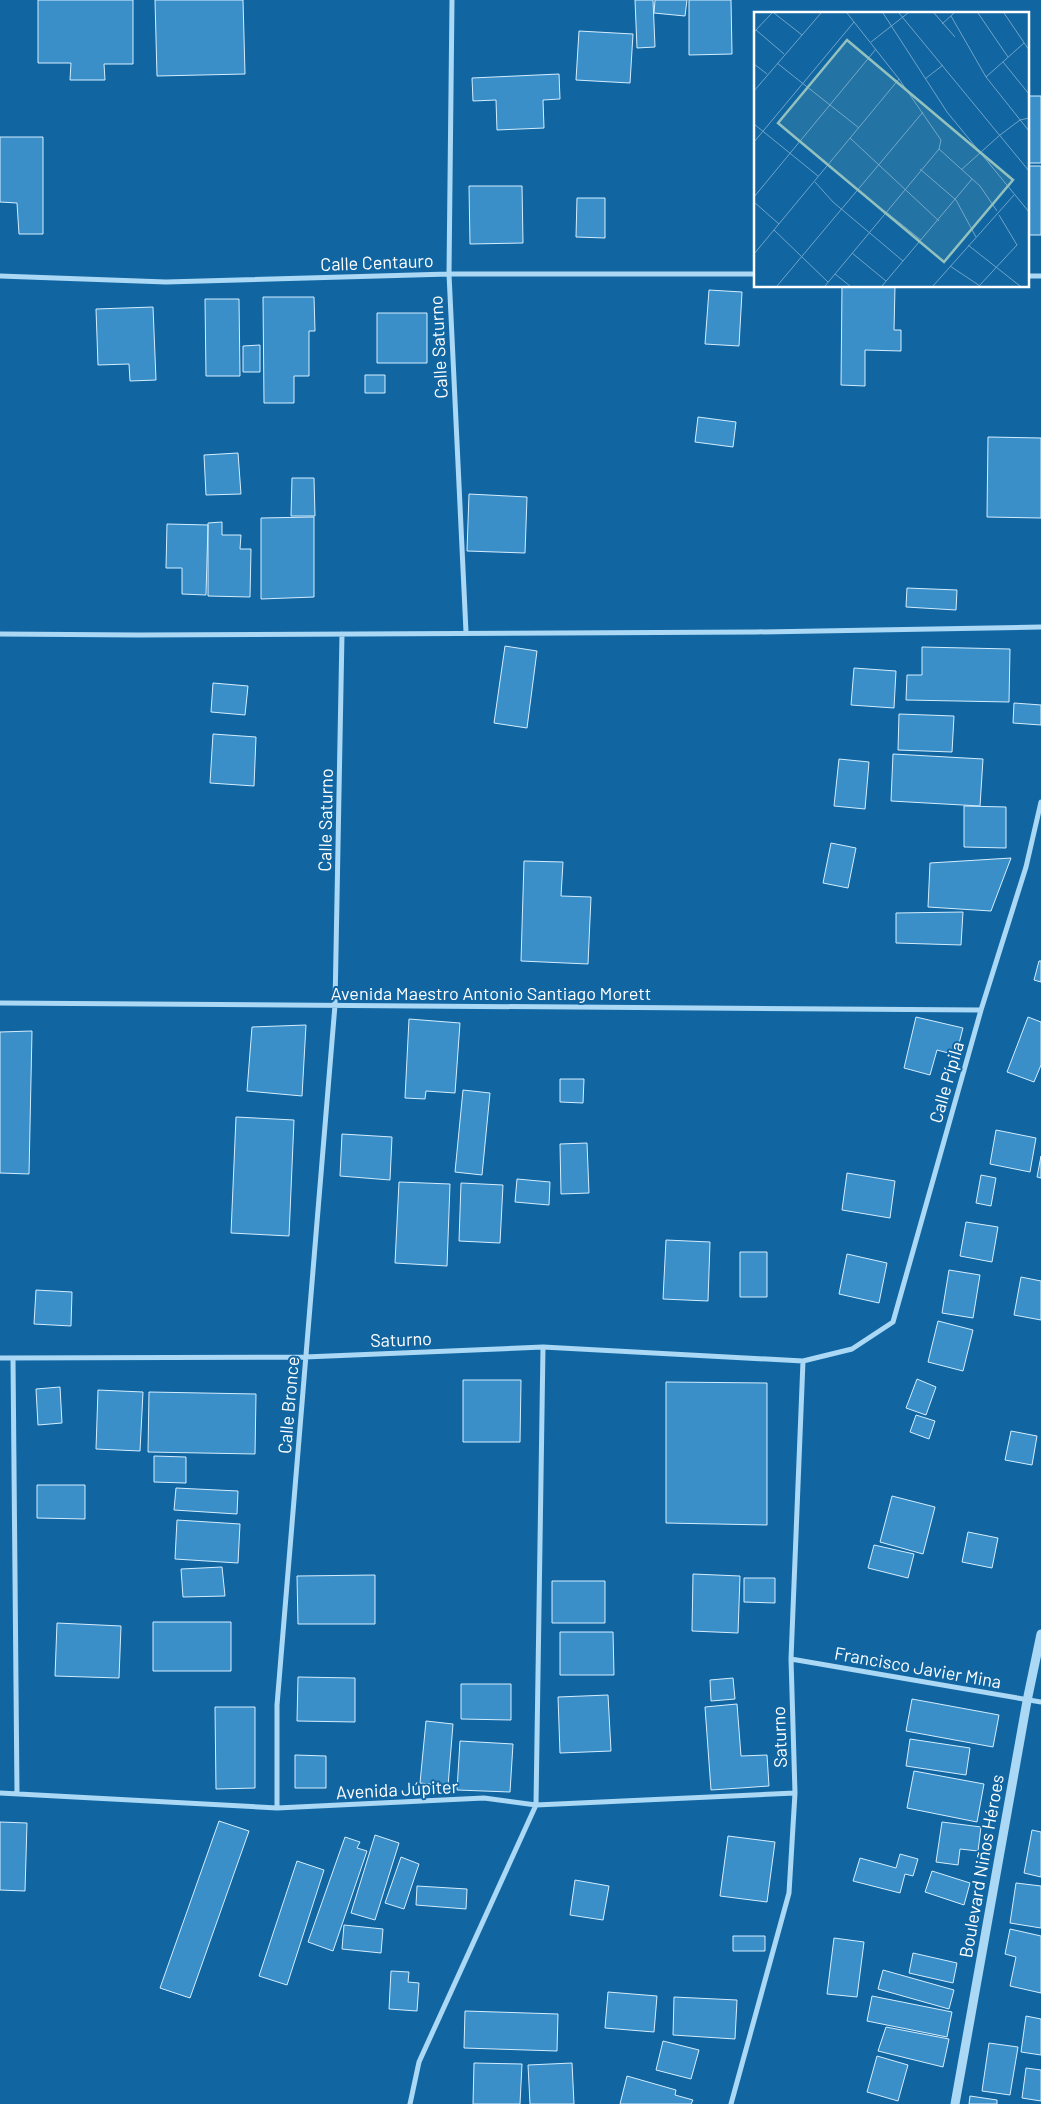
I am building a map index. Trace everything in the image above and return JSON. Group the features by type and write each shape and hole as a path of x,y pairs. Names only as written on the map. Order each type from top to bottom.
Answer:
{"street":[{"name":"Calle Saturno","path":"452,0 449,274 466,632"},
{"name":"Calle Centauro","path":"0,276 166,282 449,274 754,274"},
{"path":"1028,276 1041,276"},
{"path":"0,634 746,632 1041,627"},
{"name":"Calle Saturno","path":"335,1005 342,634"},
{"name":"Calle Pípila","path":"852,1349 893,1322 981,1010 1026,867 1041,802"},
{"name":"Avenida Maestro Antonio Santiago Morett","path":"0,1003 981,1010"},
{"name":"Calle Bronce","path":"277,1808 277,1705 335,1005"},
{"path":"410,2104 419,2062 536,1805 543,1346"},
{"name":"Saturno","path":"0,1358 305,1357 543,1346 804,1361 852,1349"},
{"path":"13,1358 17,1792"},
{"name":"Saturno","path":"731,2104 789,1893 794,1793 791,1659 804,1361"},
{"name":"Boulevard Niños Héroes","path":"955,2104 1027,1701 1041,1634"},
{"name":"Francisco Javier Mina","path":"791,1659 1041,1702"},
{"name":"Avenida Júpiter","path":"0,1793 17,1792 277,1808 484,1798 536,1805 794,1793"}],"building":[{"path":"38,0 133,0 133,64 104,64 105,80 70,80 71,63 38,63"},
{"path":"155,0 243,0 245,74 157,76"},
{"path":"635,0 653,0 655,47 637,48"},
{"path":"655,0 687,0 685,16 654,13"},
{"path":"689,0 731,0 732,54 689,55"},
{"path":"579,31 633,34 630,83 576,80"},
{"path":"559,74 560,99 543,100 544,128 497,130 496,100 473,101 472,78"},
{"path":"1028,96 1041,96 1041,163 1028,163"},
{"path":"0,137 43,137 43,234 19,234 17,203 0,202"},
{"path":"1028,166 1041,166 1041,235 1028,235"},
{"path":"469,186 522,186 523,243 470,244"},
{"path":"577,198 605,198 605,238 576,237"},
{"path":"842,288 895,288 894,330 901,330 901,351 865,350 865,386 841,385"},
{"path":"709,290 742,292 739,346 705,344"},
{"path":"263,297 314,297 315,331 309,331 309,376 294,376 294,403 264,403"},
{"path":"205,299 239,299 240,376 206,376"},
{"path":"153,307 156,380 130,381 129,364 98,365 96,309"},
{"path":"377,313 427,313 427,363 377,363"},
{"path":"260,345 260,372 243,372 243,346"},
{"path":"365,375 385,375 385,393 365,393"},
{"path":"698,417 736,422 733,447 695,442"},
{"path":"988,437 1041,438 1041,518 987,517"},
{"path":"238,453 241,494 206,495 204,455"},
{"path":"292,478 314,478 315,516 291,516"},
{"path":"469,494 527,497 525,553 467,551"},
{"path":"314,517 314,597 261,599 261,518"},
{"path":"222,522 222,535 241,535 240,549 251,549 250,597 208,596 208,523"},
{"path":"167,524 208,525 206,595 182,594 182,568 166,568"},
{"path":"907,588 957,590 956,610 906,607"},
{"path":"505,646 537,651 527,728 494,723"},
{"path":"922,647 1010,649 1009,702 906,700 907,675 922,675"},
{"path":"854,668 896,671 894,708 851,705"},
{"path":"213,683 248,686 245,715 211,712"},
{"path":"1014,703 1041,705 1041,725 1013,723"},
{"path":"899,714 954,716 952,752 898,750"},
{"path":"213,734 256,737 254,786 210,783"},
{"path":"893,754 983,759 980,806 891,801"},
{"path":"839,759 869,762 865,809 834,806"},
{"path":"964,806 1006,807 1006,848 964,847"},
{"path":"831,843 856,848 848,888 823,883"},
{"path":"1011,858 991,911 928,907 930,863"},
{"path":"524,861 563,862 561,896 591,897 588,964 521,961"},
{"path":"963,912 961,945 896,943 896,913"},
{"path":"1039,961 1041,961 1041,982 1034,980"},
{"path":"916,1017 963,1028 956,1055 937,1050 930,1075 904,1068"},
{"path":"1028,1017 1041,1022 1041,1065 1034,1082 1007,1072"},
{"path":"409,1019 460,1023 455,1093 426,1091 425,1099 405,1098"},
{"path":"306,1025 302,1096 247,1091 252,1027"},
{"path":"32,1031 29,1174 0,1173 0,1032"},
{"path":"560,1079 584,1079 583,1103 560,1102"},
{"path":"463,1090 490,1093 482,1175 455,1172"},
{"path":"236,1117 294,1120 289,1236 231,1233"},
{"path":"996,1130 1036,1138 1030,1172 990,1164"},
{"path":"342,1134 392,1137 390,1180 340,1176"},
{"path":"587,1143 589,1193 561,1194 560,1144"},
{"path":"1041,1156 1041,1178 1037,1177"},
{"path":"847,1173 895,1181 890,1218 842,1210"},
{"path":"981,1175 996,1178 991,1206 976,1203"},
{"path":"517,1179 550,1182 549,1205 515,1202"},
{"path":"399,1182 450,1184 447,1266 395,1263"},
{"path":"461,1183 503,1185 500,1243 459,1241"},
{"path":"966,1222 998,1227 992,1262 960,1256"},
{"path":"666,1240 710,1242 708,1301 663,1299"},
{"path":"740,1252 767,1252 767,1297 740,1297"},
{"path":"847,1254 887,1263 879,1303 839,1294"},
{"path":"949,1270 980,1275 973,1318 942,1313"},
{"path":"1021,1277 1041,1281 1041,1320 1014,1315"},
{"path":"36,1290 72,1292 71,1326 34,1324"},
{"path":"938,1321 973,1330 963,1371 928,1362"},
{"path":"917,1379 936,1387 926,1415 906,1408"},
{"path":"463,1380 521,1380 520,1442 463,1442"},
{"path":"666,1382 767,1383 767,1525 666,1523"},
{"path":"60,1387 62,1423 38,1425 36,1389"},
{"path":"98,1390 143,1392 140,1451 96,1449"},
{"path":"149,1392 256,1394 255,1454 148,1452"},
{"path":"916,1415 935,1421 929,1439 910,1432"},
{"path":"1011,1431 1037,1436 1032,1465 1005,1460"},
{"path":"154,1456 186,1457 186,1483 154,1482"},
{"path":"37,1485 85,1485 85,1519 37,1518"},
{"path":"176,1488 238,1491 237,1514 174,1510"},
{"path":"892,1496 935,1507 923,1554 880,1542"},
{"path":"177,1520 240,1524 238,1563 175,1559"},
{"path":"968,1532 998,1538 992,1568 962,1562"},
{"path":"874,1545 914,1554 908,1578 868,1568"},
{"path":"222,1567 225,1596 183,1597 181,1569"},
{"path":"693,1574 740,1576 738,1633 692,1631"},
{"path":"375,1575 375,1624 298,1624 297,1576"},
{"path":"744,1578 775,1578 775,1603 744,1602"},
{"path":"552,1581 605,1581 605,1623 552,1623"},
{"path":"153,1622 231,1622 231,1671 153,1671"},
{"path":"57,1623 121,1626 119,1678 55,1676"},
{"path":"560,1632 613,1632 614,1675 560,1675"},
{"path":"298,1677 355,1678 355,1722 297,1721"},
{"path":"733,1678 735,1699 711,1701 710,1680"},
{"path":"461,1684 511,1684 511,1720 461,1719"},
{"path":"608,1695 611,1751 560,1753 558,1697"},
{"path":"912,1699 999,1715 993,1747 906,1731"},
{"path":"737,1704 741,1756 767,1755 769,1786 711,1790 705,1707"},
{"path":"215,1707 255,1707 255,1788 216,1789"},
{"path":"426,1721 453,1724 448,1786 420,1783"},
{"path":"910,1739 970,1748 966,1775 906,1766"},
{"path":"460,1741 513,1744 510,1792 457,1790"},
{"path":"295,1755 326,1756 326,1788 295,1788"},
{"path":"914,1771 984,1784 977,1822 907,1808"},
{"path":"219,1821 249,1831 190,1998 160,1988"},
{"path":"0,1822 27,1823 25,1891 0,1890"},
{"path":"942,1822 981,1827 978,1851 960,1849 958,1865 936,1862"},
{"path":"1032,1830 1041,1832 1041,1877 1024,1873"},
{"path":"375,1835 399,1843 375,1920 351,1913"},
{"path":"728,1836 775,1842 767,1902 720,1896"},
{"path":"345,1837 360,1842 357,1848 367,1851 333,1951 308,1942"},
{"path":"900,1854 918,1859 913,1876 905,1874 900,1893 853,1881 860,1858 896,1868"},
{"path":"401,1857 419,1864 404,1909 385,1903"},
{"path":"297,1861 324,1870 287,1985 259,1976"},
{"path":"932,1871 970,1883 964,1905 925,1892"},
{"path":"575,1880 609,1886 603,1920 570,1915"},
{"path":"1016,1883 1041,1886 1041,1928 1010,1923"},
{"path":"417,1886 467,1889 466,1909 416,1905"},
{"path":"344,1925 383,1929 381,1953 342,1949"},
{"path":"1010,1929 1041,1936 1041,1993 1010,1986 1016,1957 1005,1954"},
{"path":"733,1936 765,1936 765,1951 733,1951"},
{"path":"834,1938 864,1942 857,1997 827,1994"},
{"path":"913,1953 957,1963 953,1983 909,1973"},
{"path":"883,1970 954,1990 949,2009 878,1989"},
{"path":"391,1971 409,1972 408,1982 419,1983 417,2011 389,2009"},
{"path":"608,1992 657,1996 654,2032 605,2028"},
{"path":"872,1996 952,2012 947,2037 867,2021"},
{"path":"674,1997 737,2000 735,2039 673,2035"},
{"path":"465,2011 558,2014 557,2051 464,2048"},
{"path":"1026,2016 1041,2019 1041,2055 1021,2052"},
{"path":"886,2027 949,2039 943,2067 878,2051"},
{"path":"663,2041 699,2050 691,2079 656,2070"},
{"path":"989,2043 1018,2047 1010,2095 982,2091"},
{"path":"877,2056 908,2065 898,2101 867,2092"},
{"path":"474,2063 522,2064 520,2104 473,2104"},
{"path":"572,2063 574,2104 530,2104 528,2065"},
{"path":"1026,2068 1041,2070 1041,2101 1022,2098"},
{"path":"627,2076 676,2090 675,2095 693,2100 691,2104 620,2104"},
{"path":"970,2096 997,2100 997,2104 969,2104"}]}
